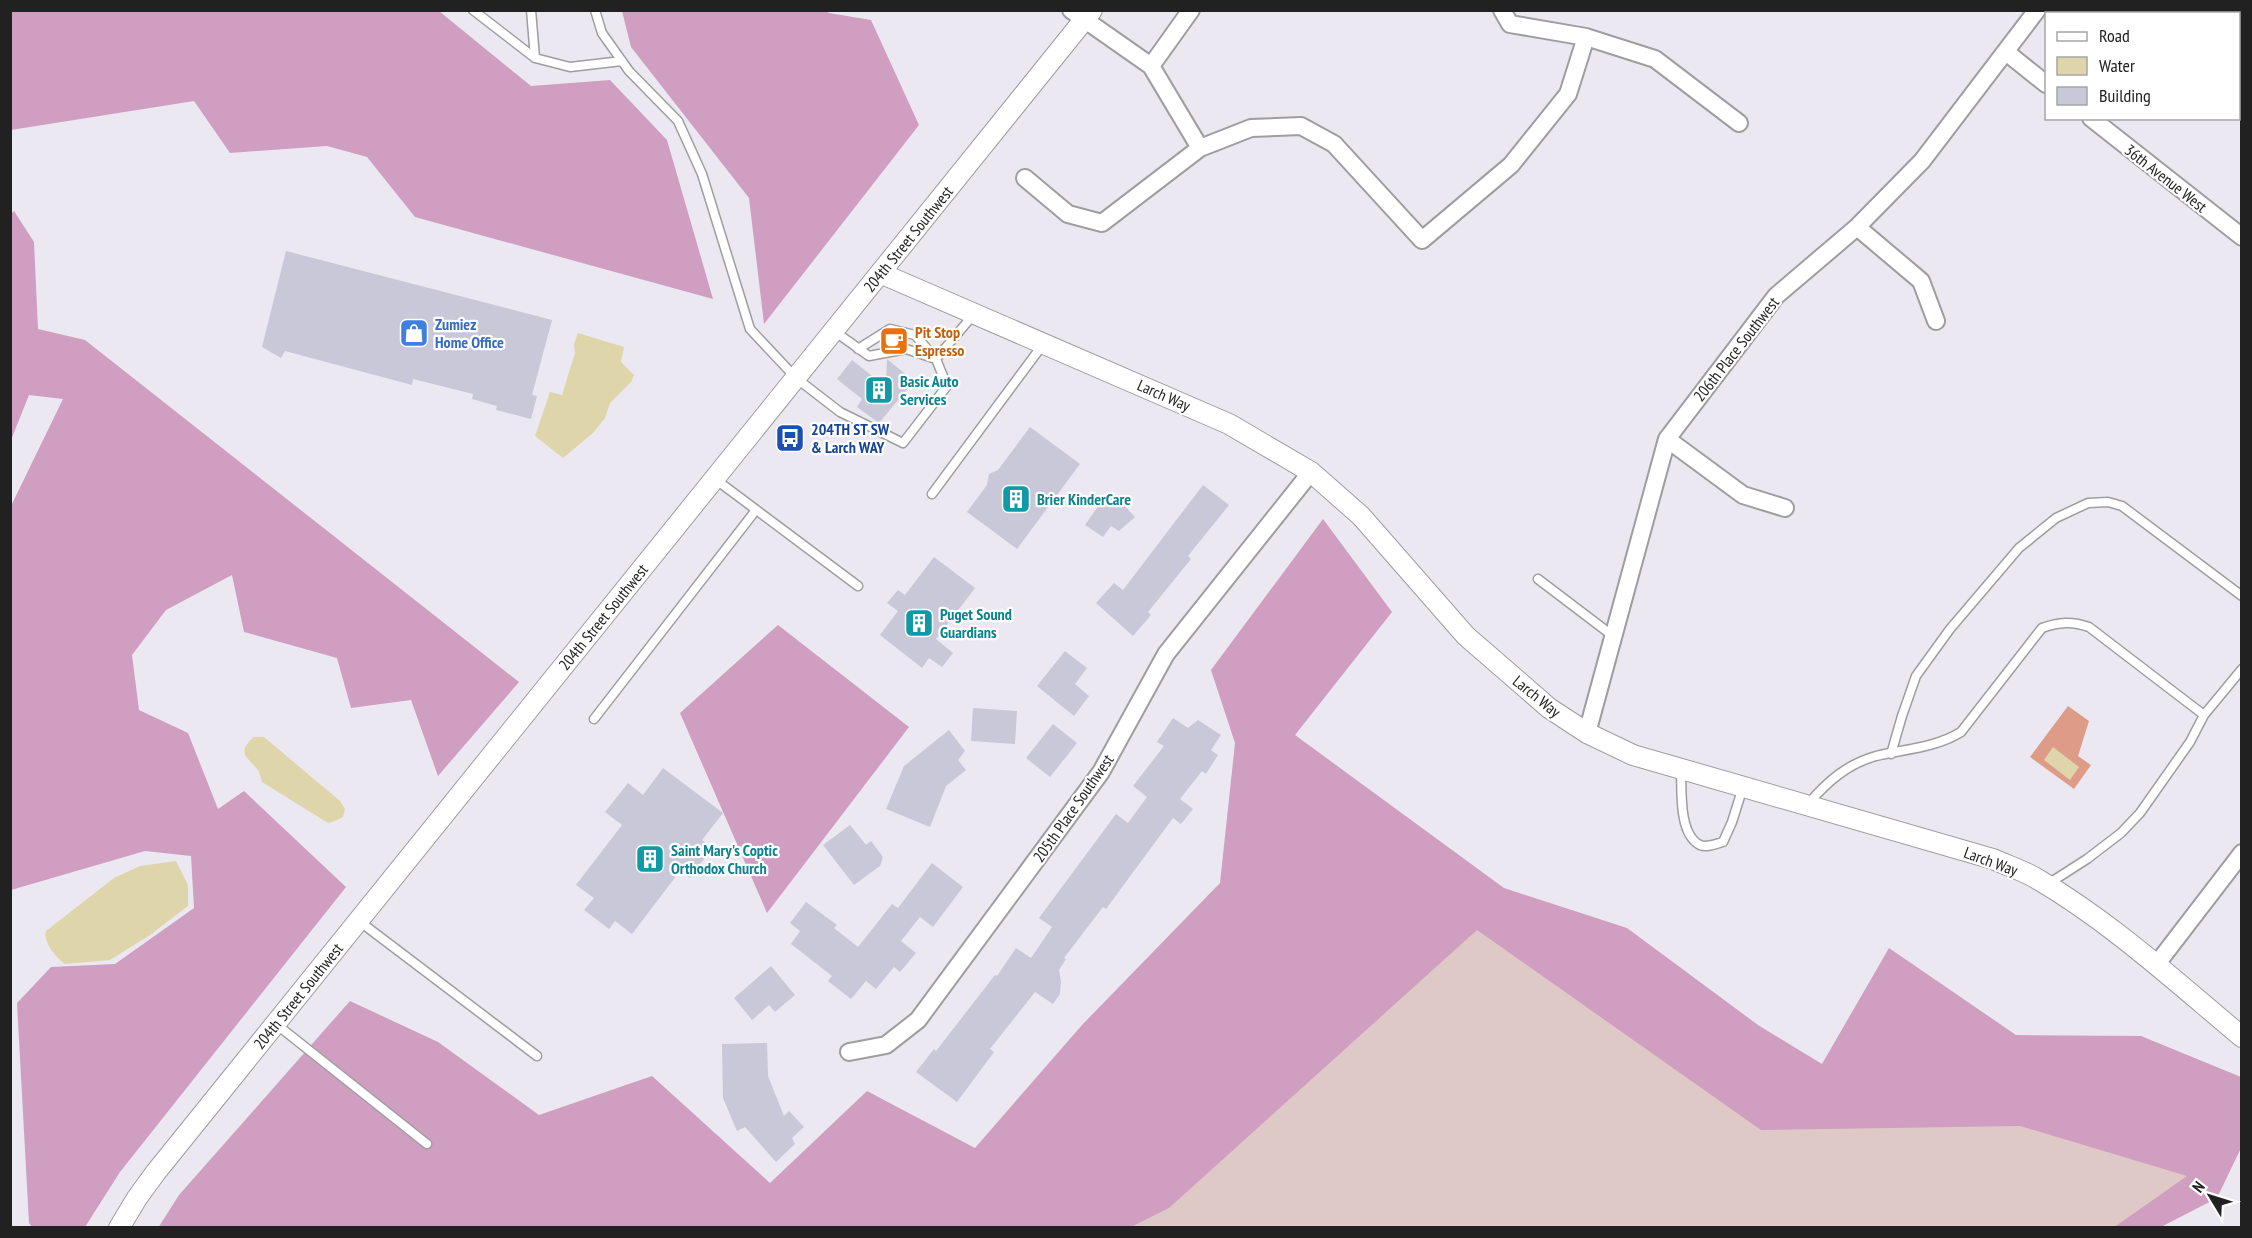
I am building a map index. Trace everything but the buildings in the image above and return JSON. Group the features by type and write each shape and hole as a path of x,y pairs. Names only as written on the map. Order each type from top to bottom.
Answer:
{"street":[{"path":"1152,66 1191,10"},
{"path":"1502,10 1510,24 1586,37 1654,59 1738,123"},
{"name":"206th Place Southwest","path":"1587,733 1667,439 1776,296 1857,227 1922,161 2037,10"},
{"path":"1082,14 1152,66 1200,148"},
{"name":"204th Street Southwest","path":"119,1227 156,1172 834,331 1082,14"},
{"path":"1025,178 1068,214 1102,223 1200,148 1251,128 1301,126 1334,144 1422,240 1511,165 1568,94 1586,37"},
{"path":"2006,52 2045,83"},
{"name":"36th Avenue West","path":"2094,120 2241,237"},
{"path":"1857,227 1921,281 1936,321"},
{"name":"Larch Way","path":"880,273 1229,424 1311,472 1361,516 1466,636 1549,708 1587,733 1633,755 1993,859 2046,885 2076,903 2156,965 2241,1037"},
{"path":"1667,439 1743,495 1785,508"},
{"name":"205th Place Southwest","path":"849,1052 886,1046 918,1020 1101,772 1166,654 1311,472"},
{"path":"2156,965 2241,853"}],"lane":[{"path":"473,10 535,58 570,68 622,61"},
{"path":"531,10 535,58"},
{"path":"595,10 602,33 629,71 678,121 702,174 750,329 796,378 840,412 903,443 947,386 936,359 915,335 890,329 858,349"},
{"path":"936,359 974,313"},
{"path":"834,331 869,356 906,349 936,359"},
{"path":"932,494 1044,343"},
{"path":"715,479 858,586"},
{"path":"1891,754 1916,676 1950,629 2019,548 2056,518 2088,503 2108,502 2122,506 2241,596"},
{"path":"594,719 756,510"},
{"path":"1538,579 1613,636"},
{"path":"1807,806 1826,783 1839,772 1875,756 1947,741 1961,732 2042,628 2060,622 2075,622 2089,627 2204,716"},
{"path":"2046,885 2087,859 2121,833 2140,813 2190,742 2204,716 2241,669"},
{"path":"1682,769 1683,815 1688,832 1698,844 1708,846 1723,842 1743,787"},
{"path":"359,921 537,1056"},
{"path":"276,1024 428,1144"}],"shaded area":[{"path":"11,10 439,11 531,86 610,80 667,140 713,299 415,217 367,157 327,146 230,153 194,101 11,130"},
{"path":"622,11 826,11 871,20 919,125 764,324 749,198 631,47"},
{"path":"14,211 34,242 38,329 85,340 519,682 438,776 411,700 351,708 337,658 244,632 232,575 166,610 132,655 139,710 188,733 218,809 244,791 346,887 120,1172 85,1227 32,1227 29,1223 17,1003 51,967 115,964 194,908 191,856 145,851 11,890 11,506 63,399 29,395 11,440 10,215"},
{"path":"1323,519 1392,612 1295,735 1504,888 1627,928 1758,1025 1822,1064 1889,948 2016,1035 2141,1036 2241,1077 2241,1148 2217,1198 2161,1227 158,1228 179,1195 350,1001 438,1042 539,1115 652,1076 770,1183 867,1091 975,1148 1082,1025 1220,883 1235,743 1211,670"},
{"path":"778,625 909,727 767,913 680,713"},
{"path":"2068,706 2089,721 2078,756 2091,765 2074,789 2030,757"},
{"path":"1477,930 1761,1130 2020,1126 2187,1176 2113,1228 1131,1227 1169,1208"}],"water":[{"path":"578,333 624,347 621,362 634,375 631,382 610,403 605,418 593,433 563,458 535,436 550,392 562,395 575,353 574,344"},
{"path":"254,737 264,737 340,801 345,809 343,817 328,823 262,782 259,772 245,753 245,748"},
{"path":"2053,747 2079,767 2070,780 2044,760"},
{"path":"176,861 188,885 188,906 150,935 110,960 65,964 51,949 46,940 46,931 114,878 140,866"}],"place":[{"name":"Zumiez Home Office","path":"414,333"},
{"name":"Pit Stop Espresso","path":"894,341"},
{"name":"Basic Auto Services","path":"879,390"},
{"name":"204TH ST SW & Larch WAY","path":"790,438"},
{"name":"Brier KinderCare","path":"1016,499"},
{"name":"Puget Sound Guardians","path":"919,623"},
{"name":"Saint Mary's Coptic Orthodox Church","path":"650,859"}]}
